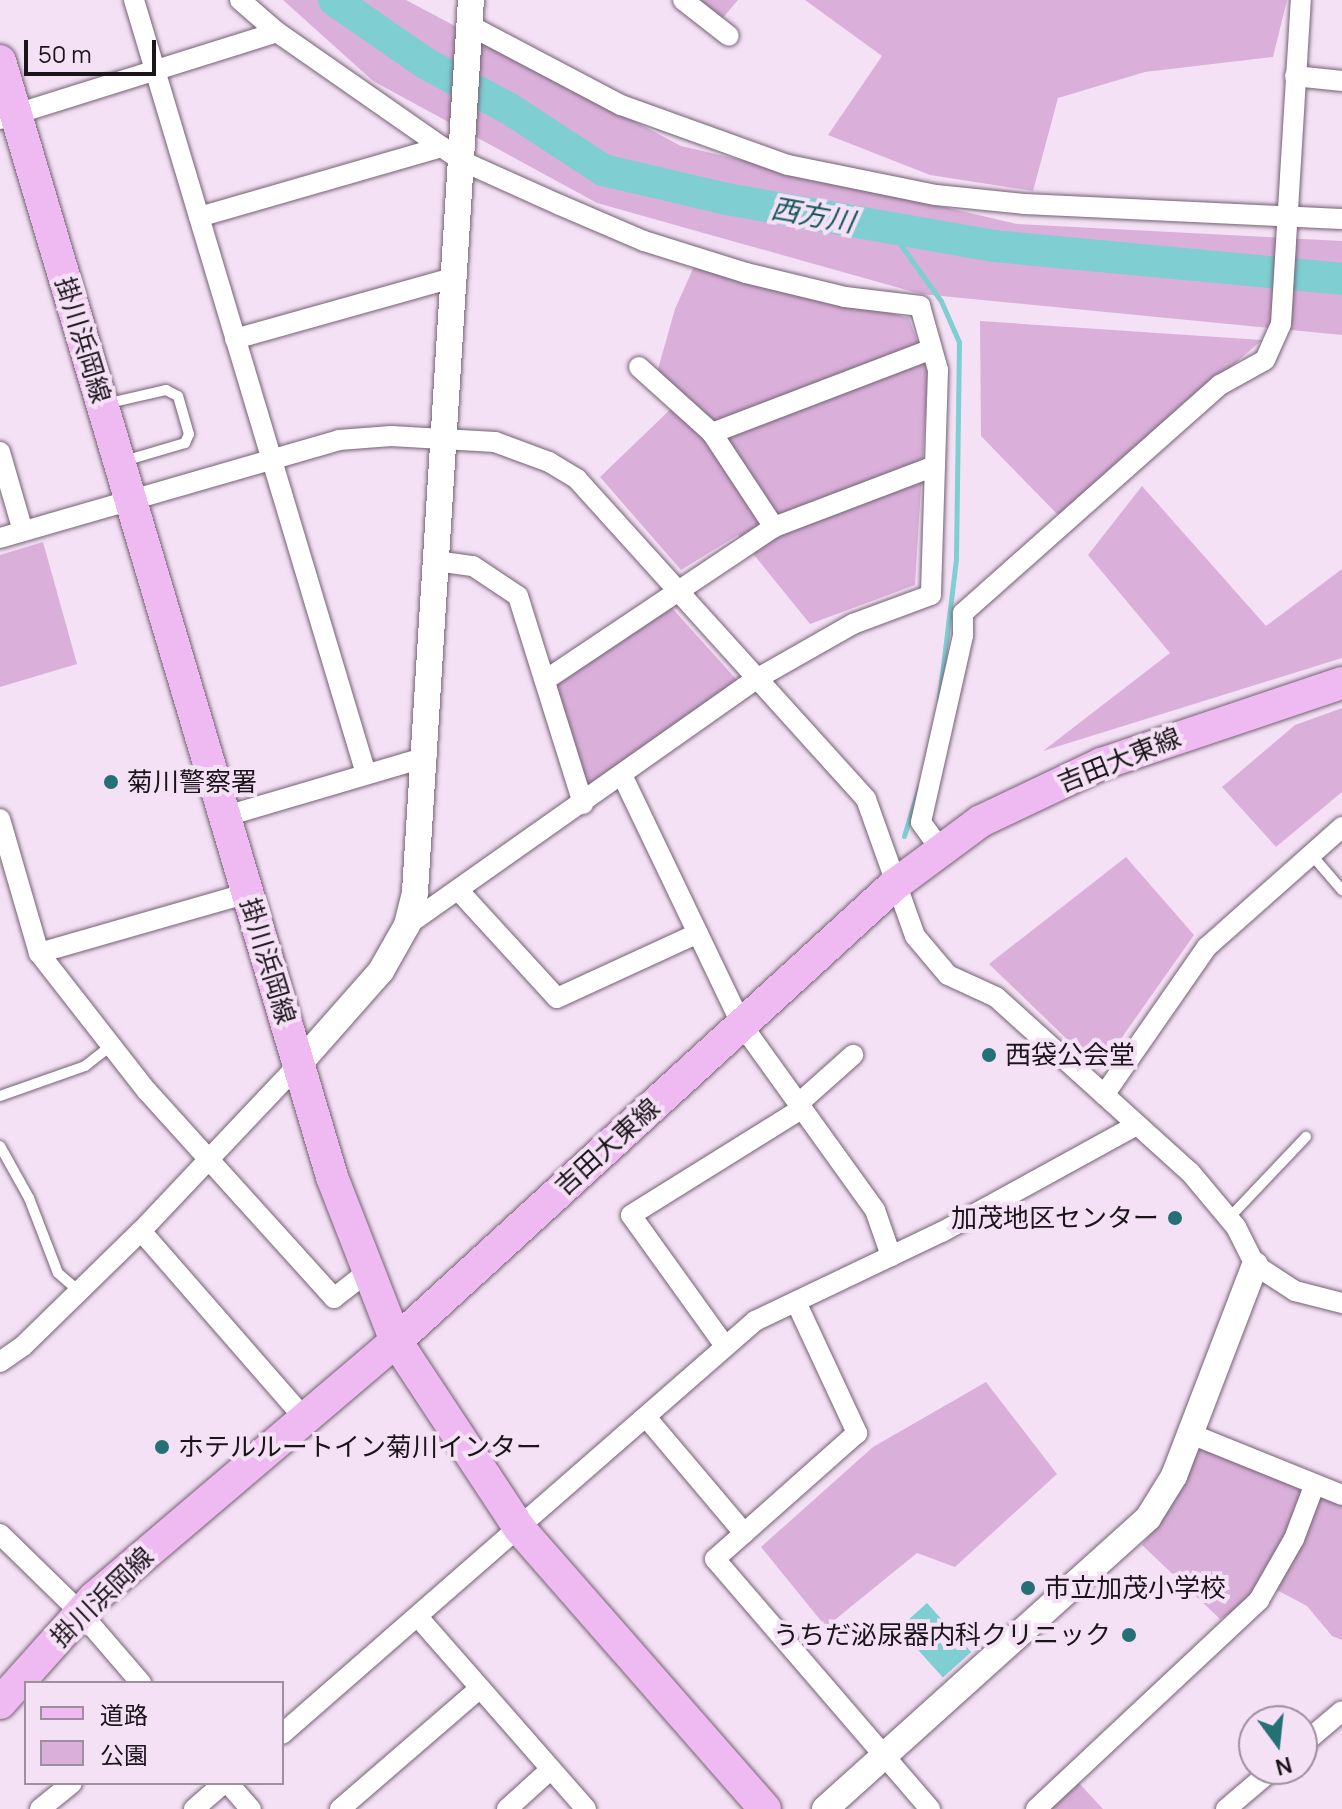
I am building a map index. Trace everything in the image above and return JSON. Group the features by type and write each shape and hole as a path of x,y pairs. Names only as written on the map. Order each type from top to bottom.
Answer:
{"main road":[{"name":"掛川浜岡線","path":"0,61 8,117 103,404 218,811 248,893 299,1064 367,1272 396,1341 303,1417 80,1612 0,1703"},
{"name":"吉田大東線","path":"396,1341 893,886 981,821 1101,764 1342,683"},
{"path":"396,1341 520,1529 765,1809"}],"street":[{"path":"134,0 366,774"},
{"path":"240,0 277,32 456,150 644,241 746,273 845,297 920,306 938,370 931,595 853,624 756,679 623,777 407,925"},
{"path":"683,0 729,36"},
{"path":"941,850 921,822 963,635 963,613 1220,385 1265,360 1281,324 1301,0"},
{"path":"0,1362 141,1231 299,1064 381,971 407,925 419,868 456,277 456,150 470,20 621,105 788,165 936,195 1010,203 1342,219"},
{"path":"8,117 277,32"},
{"path":"1295,76 1342,81"},
{"path":"199,217 456,150"},
{"path":"235,339 456,277"},
{"path":"712,433 932,349"},
{"path":"639,367 712,433 774,527"},
{"path":"0,538 339,440 446,437 507,446 577,479 866,799 893,886 915,936 948,975 996,997 1190,1172 1229,1218 1255,1265 1295,1291 1342,1303"},
{"path":"0,452 23,531"},
{"path":"547,679 675,589 774,527 935,466"},
{"path":"436,561 473,566 518,596 547,679 583,804"},
{"path":"218,811 426,757"},
{"path":"623,777 742,1025 875,1210 891,1256"},
{"path":"1104,1095 1128,1068 1207,947 1342,827"},
{"path":"1,829 39,953 112,1045 334,1298 367,1272"},
{"path":"459,891 557,998 698,933"},
{"path":"39,953 116,926 248,893"},
{"path":"725,1346 631,1215 799,1106 853,1055"},
{"path":"284,1732 755,1321 891,1256 1137,1125"},
{"path":"141,1231 303,1417"},
{"path":"825,1809 1130,1540 1162,1497 1191,1434 1255,1265"},
{"path":"796,1302 857,1433 715,1559 888,1754 930,1809"},
{"path":"646,1417 744,1533"},
{"path":"1191,1434 1342,1495"},
{"path":"1036,1809 1259,1600 1294,1539 1314,1486"},
{"path":"0,1534 80,1612 139,1681"},
{"path":"418,1617 586,1809"},
{"path":"340,1809 479,1689"},
{"path":"1318,1731 1342,1711"},
{"path":"507,1809 551,1769"},
{"path":"40,1809 70,1785"},
{"path":"194,1809 224,1785"},
{"path":"228,1785 251,1809"},
{"path":"1226,1809 1254,1785"}],"lane":[{"path":"103,404 152,390 178,396 189,438 120,462"},
{"path":"1311,854 1342,890"},
{"path":"0,1096 85,1066 112,1045"},
{"path":"1229,1218 1306,1137"},
{"path":"0,1146 29,1198 58,1273 79,1291"}],"green space":[{"path":"283,0 406,0 681,146 1017,224 1342,241 1342,335 921,294 597,203 373,81"},
{"path":"683,0 738,0 716,26"},
{"path":"805,0 1287,0 1273,57 1145,72 1058,98 1033,191 930,175 828,135 882,56"},
{"path":"696,262 909,318 928,373 915,585 810,624 738,535 681,570 600,477 676,404 658,369 675,309"},
{"path":"980,321 1262,340 1059,516 981,436"},
{"path":"1142,486 1266,626 1342,569 1342,658 1043,751 1170,653 1088,555"},
{"path":"43,542 77,664 0,687 0,555"},
{"path":"664,607 672,608 736,679 736,688 592,789 584,787 555,688 557,681"},
{"path":"1342,708 1342,792 1276,847 1222,787 1295,725"},
{"path":"1126,857 1194,935 1099,1070 989,964"},
{"path":"986,1382 1057,1474 955,1567 917,1553 826,1627 761,1547 873,1447"},
{"path":"1206,1447 1342,1506 1342,1640 1332,1636 1307,1606 1273,1588 1220,1619 1142,1545 1161,1520 1196,1451"},
{"path":"1077,1781 1103,1809 1048,1809"}],"shaded area":[{"path":"927,1603 971,1652 943,1677 899,1628"}],"waterway":[{"name":"西方川","path":"334,0 425,63 508,108 603,170 727,199 994,246 1342,279"},
{"path":"888,227 941,301 959,342 956,559 939,700"},
{"path":"904,836 919,787"}],"place":[{"name":"菊川警察署","path":"111,782"},
{"name":"西袋公会堂","path":"989,1055"},
{"name":"加茂地区センター","path":"1175,1218"},
{"name":"ホテルルートイン菊川インター","path":"162,1447"},
{"name":"市立加茂小学校","path":"1028,1588"},
{"name":"うちだ泌尿器内科クリニック","path":"1129,1635"}]}
